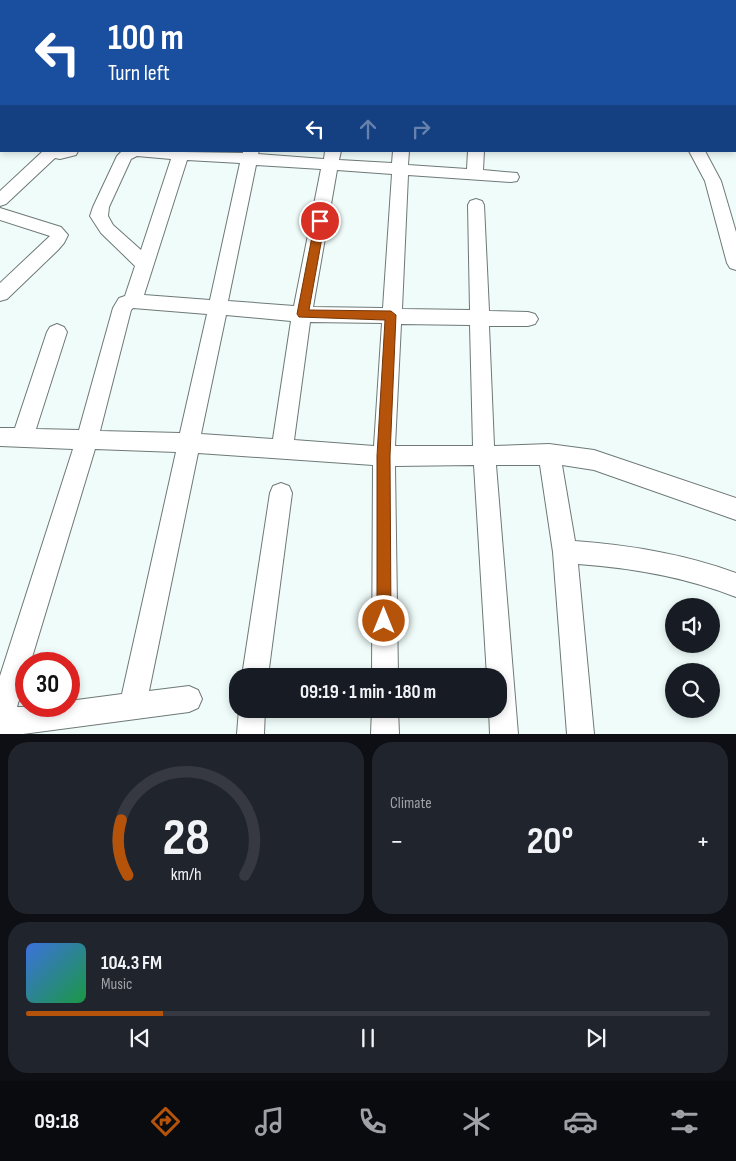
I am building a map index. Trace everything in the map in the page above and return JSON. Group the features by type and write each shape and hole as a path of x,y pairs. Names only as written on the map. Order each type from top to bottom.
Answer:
{"street":[{"path":"0,200 51,152"},
{"path":"55,152 60,154 67,152"},
{"path":"133,152 125,156 101,207 99,216 107,230 145,265"},
{"path":"150,152 399,161 475,174 511,177"},
{"path":"475,174 476,152"},
{"path":"698,152 713,181 736,263"},
{"path":"133,300 181,154"},
{"path":"134,706 250,155"},
{"path":"282,449 302,314 332,158"},
{"path":"385,668 384,456 399,161"},
{"path":"476,205 484,455 504,734"},
{"path":"0,214 59,235 52,245 0,294"},
{"path":"0,718 87,440 122,308 126,303 133,300 302,314 528,319"},
{"path":"22,438 57,332"},
{"path":"0,437 190,443 384,456 549,454 594,460 736,509"},
{"path":"549,454 565,552 581,734"},
{"path":"256,668 282,493"},
{"path":"565,552 660,561 722,579 736,585"},
{"path":"0,723 189,699"},
{"path":"250,734 251,718"},
{"path":"385,718 385,734"}],"route":[{"path":"320,221 302,314 391,315 384,456 384,621"}]}
